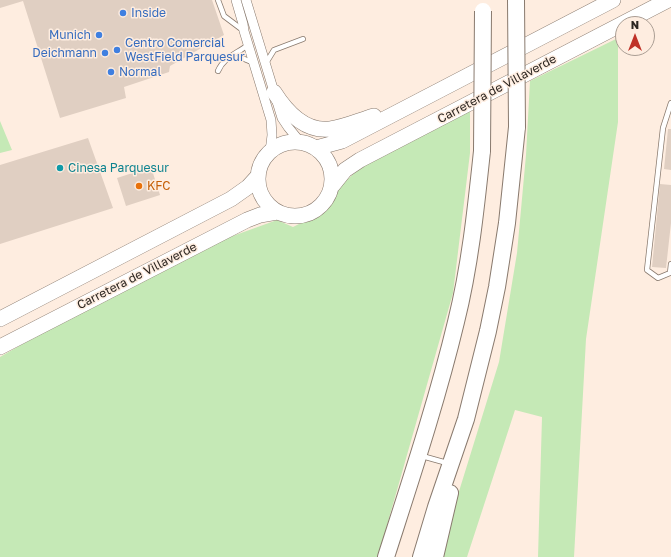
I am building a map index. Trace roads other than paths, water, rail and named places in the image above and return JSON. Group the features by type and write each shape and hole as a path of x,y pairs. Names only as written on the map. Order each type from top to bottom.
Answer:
{"highway":[{"path":"434,557 444,523 466,419 488,331 497,287 507,223 517,127 516,0"},
{"name":"Carretera de Villaverde","path":"316,148 342,141 613,0"},
{"name":"Carretera de Villaverde","path":"333,185 345,170 360,160 668,0"},
{"path":"386,557 435,402 456,320 474,228 482,151 483,5"},
{"path":"274,92 282,104 294,117 310,126 322,129 331,129 342,126 417,102"},
{"path":"300,142 309,144 323,154 329,163 332,172 333,185 326,201 312,213 306,216 293,217 276,212 268,204 262,195 258,176 263,161 270,152 278,146 287,143 300,142"},
{"name":"Carretera de Villaverde","path":"0,319 224,202 242,192 258,176"},
{"name":"Carretera de Villaverde","path":"0,347 237,225 260,215 276,212"},
{"path":"421,557 436,507 466,419"}],"street":[{"path":"236,0 271,120 272,135 270,152"},
{"path":"246,0 282,118 300,142"}],"lane":[{"path":"218,0 225,18 244,31"},
{"path":"266,65 274,50 303,39"},
{"path":"218,71 227,58 248,45"},
{"path":"227,58 242,58 254,63"},
{"path":"671,105 663,128 647,270 658,278 670,273 671,264"},
{"path":"418,455 451,464"}],"place":[{"name":"Inside","path":"123,13"},
{"name":"Munich","path":"99,35"},
{"name":"Centro Comercial WestField Parquesur","path":"117,50"},
{"name":"Deichmann","path":"105,53"},
{"name":"Normal","path":"111,72"},
{"name":"Cinesa Parquesur","path":"60,168"},
{"name":"KFC","path":"139,186"}]}
